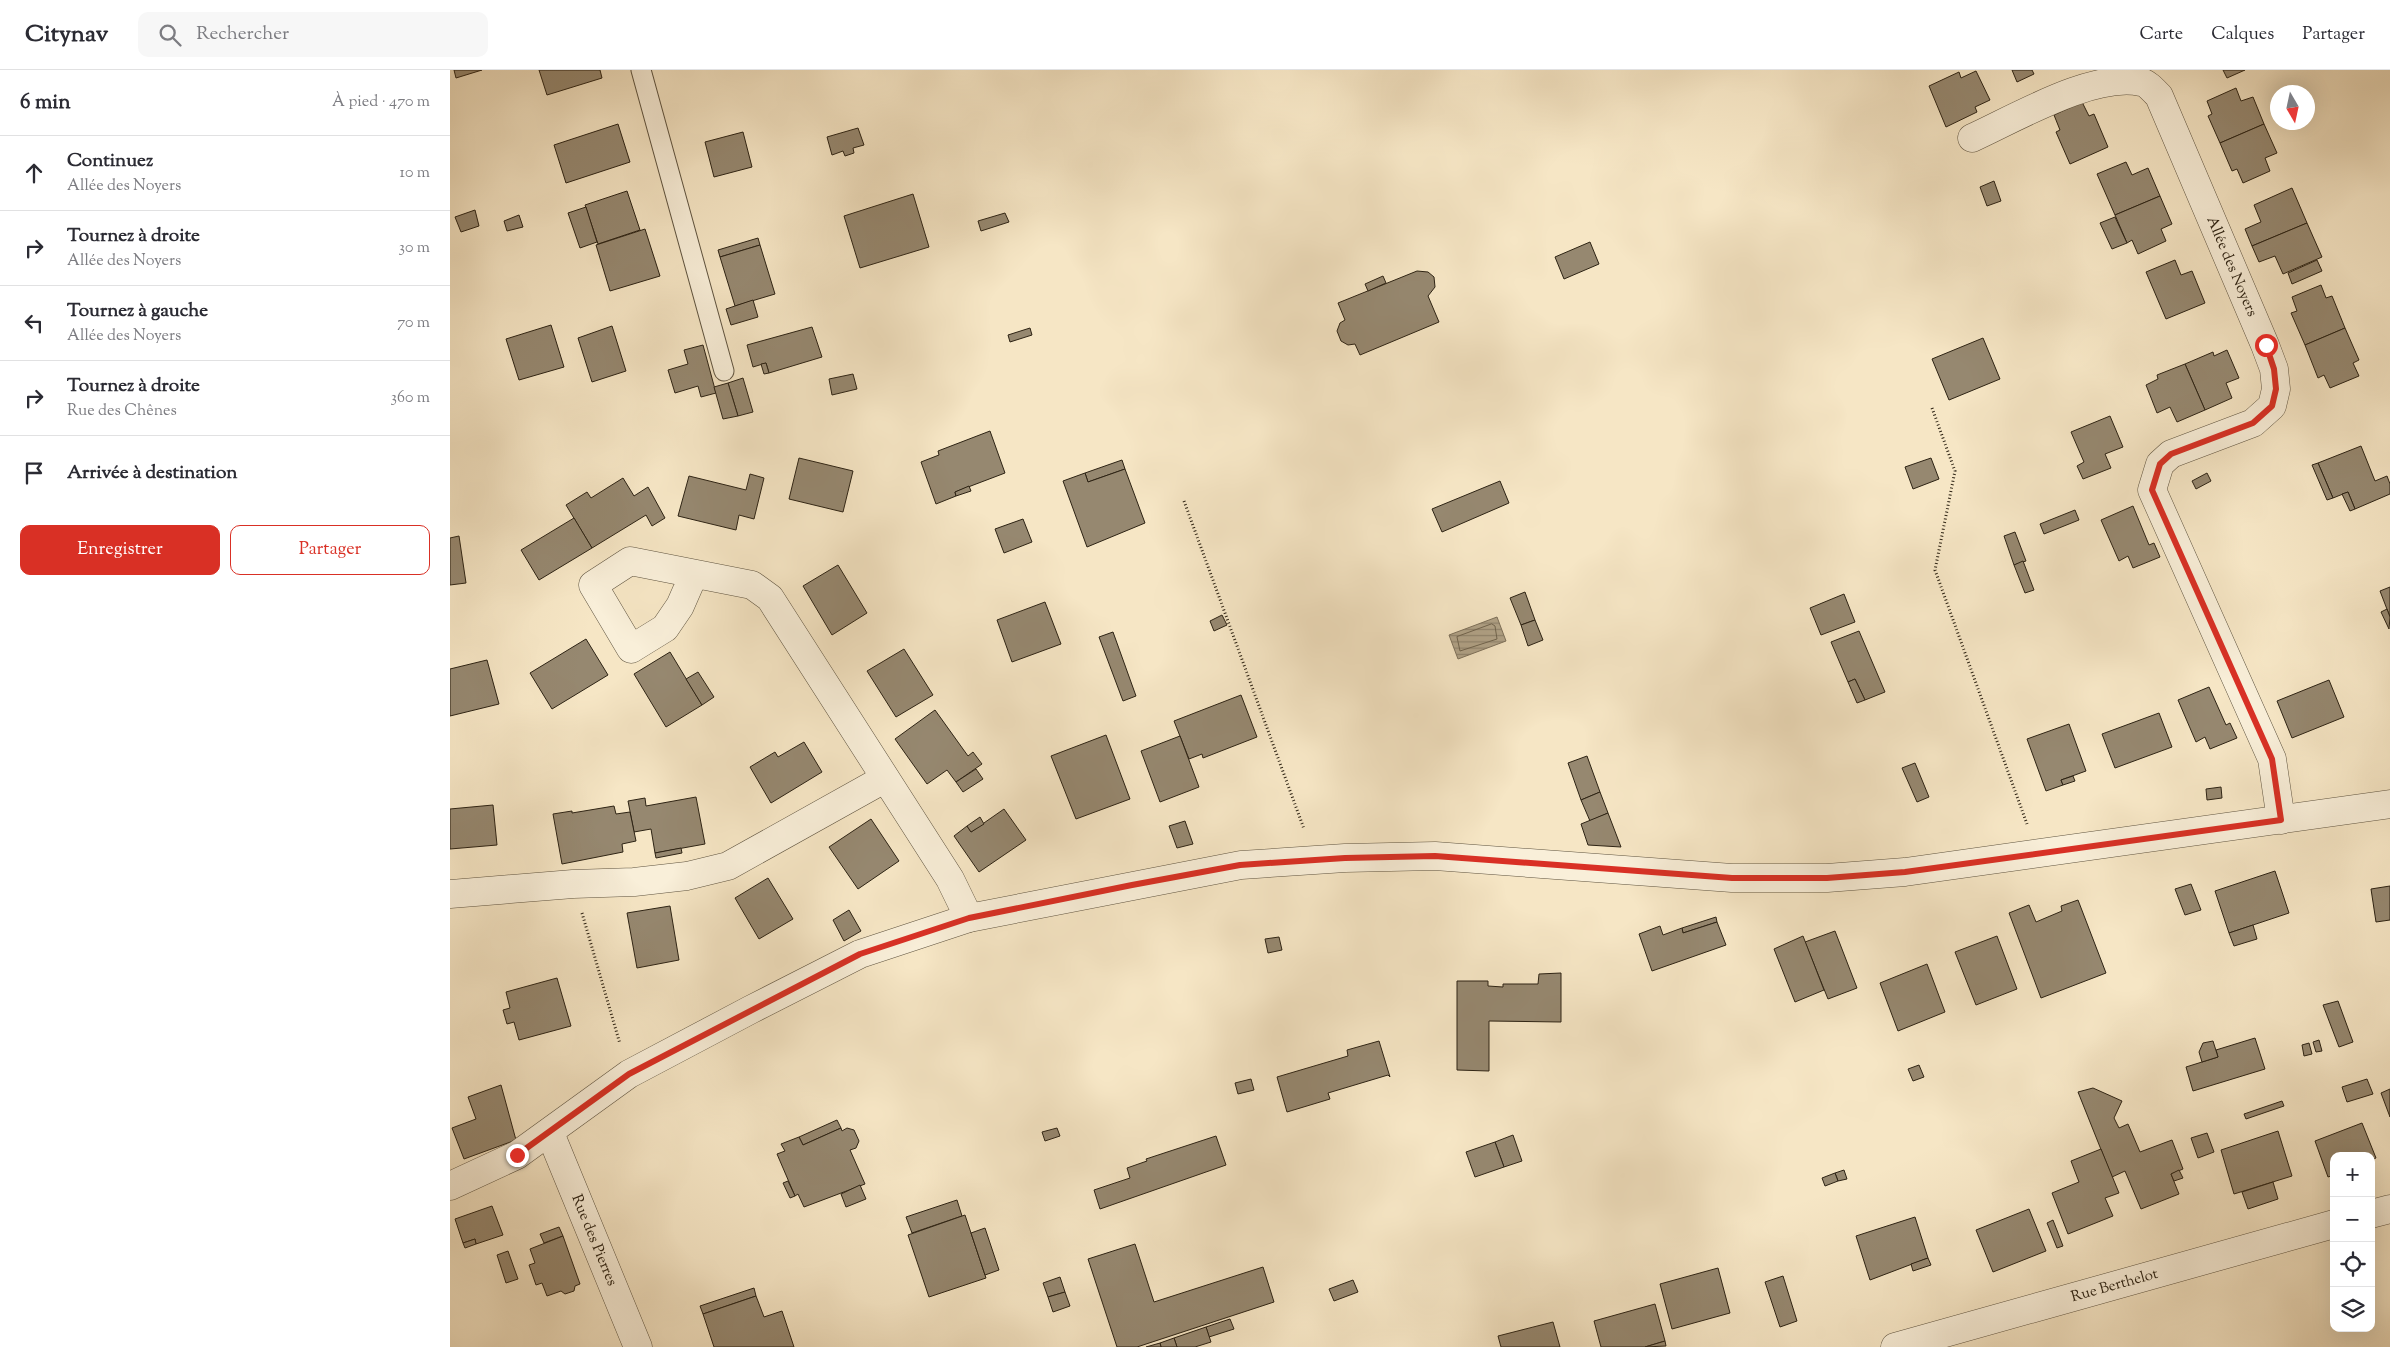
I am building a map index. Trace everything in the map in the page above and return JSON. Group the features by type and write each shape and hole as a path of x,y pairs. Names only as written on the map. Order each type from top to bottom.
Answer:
{"street":[{"name":"Allée des Noyers","path":"1972,138 2079,89 2115,81 2143,82 2159,96 2266,345 2274,369 2276,389 2272,406 2253,423 2171,454 2160,464 2152,490 2272,759 2281,820"},
{"path":"694,574 752,585 770,598 884,779 950,879 969,918"},
{"path":"450,894 574,884 634,882 687,876 728,866 884,779"},
{"path":"450,1186 517,1155 550,1133 629,1074 860,954 969,918 1240,865 1315,860 1435,856 1732,878 1827,878 1905,872 2390,804"},
{"name":"Rue des Pierres","path":"550,1133 638,1347"},
{"path":"2375,1213 2390,1209"},
{"name":"Rue Berthelot","path":"1895,1347 2330,1225"}],"lane":[{"path":"641,70 724,371"}],"path":[{"path":"1932,408 1956,471 1935,570 2038,854"},
{"path":"1184,501 1315,860"},
{"path":"574,884 629,1074"}],"water":[{"path":"1497,617 1506,641 1458,659 1449,635"}],"building":[{"path":"454,70 482,70 456,78"},
{"path":"539,70 600,70 602,78 547,95"},
{"path":"2012,70 2032,70 2034,74 2017,82"},
{"path":"2223,70 2245,70 2227,78"},
{"path":"1976,71 1990,100 1975,107 1977,112 1946,127 1929,86 1959,72 1961,78"},
{"path":"2236,88 2241,101 2253,97 2264,124 2220,143 2208,116 2212,114 2207,101"},
{"path":"2082,102 2089,116 2094,114 2108,147 2070,164 2056,132 2060,130 2054,115"},
{"path":"618,124 630,162 566,183 554,145"},
{"path":"2264,124 2277,153 2265,158 2270,171 2243,183 2237,169 2232,171 2220,143"},
{"path":"858,128 864,145 853,148 854,153 845,156 843,151 832,155 827,137"},
{"path":"743,132 752,167 714,177 705,142"},
{"path":"2126,162 2132,175 2148,168 2160,196 2115,215 2097,174"},
{"path":"1994,181 2001,201 1987,206 1980,187"},
{"path":"2292,188 2307,223 2252,246 2245,229 2261,222 2254,205"},
{"path":"627,191 640,230 598,244 585,205"},
{"path":"913,194 929,247 860,268 844,216"},
{"path":"2160,196 2172,224 2161,229 2166,241 2138,254 2132,240 2127,243 2115,215"},
{"path":"586,207 597,242 580,248 568,213"},
{"path":"475,210 479,226 461,232 455,217"},
{"path":"1005,213 1009,222 981,231 978,221"},
{"path":"519,215 523,227 507,231 504,221"},
{"path":"2115,217 2127,243 2112,249 2100,223"},
{"path":"2307,223 2322,257 2283,274 2275,256 2259,262 2252,246"},
{"path":"645,229 660,276 610,291 596,245"},
{"path":"758,238 760,245 720,257 718,250"},
{"path":"1590,242 1599,264 1564,279 1555,257"},
{"path":"760,245 775,294 735,306 720,257"},
{"path":"2175,260 2181,275 2192,271 2205,303 2166,319 2146,272"},
{"path":"2317,260 2322,271 2292,284 2288,273"},
{"path":"1417,271 1428,272 1434,277 1435,287 1428,296 1439,322 1360,355 1355,344 1348,345 1341,341 1337,331 1340,323 1345,320 1338,303"},
{"path":"1383,276 1386,283 1368,291 1365,284"},
{"path":"2321,285 2326,298 2332,296 2345,328 2305,345 2291,313 2297,311 2292,297"},
{"path":"753,300 758,317 731,325 726,309"},
{"path":"551,325 564,367 519,380 506,339"},
{"path":"612,326 626,371 592,382 578,338"},
{"path":"812,327 822,357 769,373 766,363 753,367 747,345"},
{"path":"1030,328 1032,335 1010,342 1008,335"},
{"path":"2345,328 2359,360 2353,363 2359,376 2330,388 2324,375 2318,378 2305,345"},
{"path":"1983,338 2000,379 1949,400 1932,359"},
{"path":"703,345 716,393 701,397 698,386 675,393 668,370 688,364 684,350"},
{"path":"2227,350 2239,378 2226,383 2232,398 2205,410 2185,364 2213,352 2214,356"},
{"path":"766,363 769,373 764,374 761,364"},
{"path":"2185,364 2205,410 2177,422 2170,407 2157,413 2146,385 2158,379 2157,375"},
{"path":"853,374 857,389 832,395 829,379"},
{"path":"743,378 753,412 738,416 728,383"},
{"path":"728,383 738,416 723,419 714,387"},
{"path":"2110,416 2123,447 2105,454 2111,468 2083,479 2077,466 2084,462 2071,432"},
{"path":"990,431 1005,473 955,492 956,496 936,504 921,462 939,455 938,451"},
{"path":"2361,446 2375,481 2387,476 2390,484 2390,494 2355,509 2348,492 2333,498 2318,463"},
{"path":"799,458 853,471 843,512 789,499"},
{"path":"1931,458 1939,479 1913,489 1905,467"},
{"path":"1122,460 1125,469 1088,482 1085,473"},
{"path":"2318,463 2333,498 2327,500 2312,465"},
{"path":"1125,469 1145,523 1087,547 1063,481 1085,473 1088,482"},
{"path":"2207,473 2211,481 2196,489 2192,481"},
{"path":"750,474 764,478 754,519 739,515 736,530 678,516 689,476 746,490"},
{"path":"623,478 634,496 648,487 665,518 652,526 646,515 592,548 566,505 587,492 591,498"},
{"path":"1500,481 1509,503 1442,532 1432,509"},
{"path":"969,486 971,491 956,496 955,492"},
{"path":"2348,492 2355,509 2350,511 2342,494"},
{"path":"2133,506 2149,545 2154,543 2160,557 2133,568 2128,556 2119,561 2101,520"},
{"path":"2075,510 2079,520 2044,534 2040,524"},
{"path":"574,518 592,548 539,580 521,550"},
{"path":"1023,519 1032,542 1004,553 995,529"},
{"path":"2015,532 2026,561 2014,565 2004,536"},
{"path":"459,536 466,583 450,585 450,538"},
{"path":"2023,561 2034,590 2025,593 2014,565"},
{"path":"838,565 867,613 832,635 803,586"},
{"path":"2390,587 2390,617 2380,591"},
{"path":"1525,592 1535,620 1521,625 1510,598"},
{"path":"1844,594 1855,622 1821,635 1810,608"},
{"path":"1045,602 1061,644 1012,662 997,620"},
{"path":"2387,609 2390,617 2389,629 2381,612"},
{"path":"1222,615 1227,625 1214,631 1210,621"},
{"path":"1535,620 1543,640 1528,646 1521,625"},
{"path":"1859,631 1885,692 1865,700 1855,679 1848,682 1831,642"},
{"path":"1113,632 1136,696 1123,701 1099,637"},
{"path":"586,639 608,675 552,709 530,673"},
{"path":"904,649 933,695 896,717 867,671"},
{"path":"670,652 702,705 666,727 634,674"},
{"path":"487,660 499,704 450,716 450,669"},
{"path":"698,672 714,697 702,705 686,679"},
{"path":"1855,679 1865,700 1857,703 1848,682"},
{"path":"2329,680 2344,717 2292,738 2277,701"},
{"path":"2209,687 2226,725 2230,723 2237,738 2210,749 2205,737 2196,742 2178,700"},
{"path":"1241,695 1257,737 1203,758 1202,754 1189,759 1174,721"},
{"path":"935,710 968,756 973,752 982,764 956,782 947,770 927,784 895,739"},
{"path":"2159,713 2172,747 2115,768 2102,734"},
{"path":"2069,724 2086,771 2061,780 2063,785 2046,791 2027,739"},
{"path":"1106,735 1130,799 1076,819 1051,756"},
{"path":"1180,736 1199,787 1160,802 1141,751"},
{"path":"804,742 822,772 771,803 750,767 775,752 778,757"},
{"path":"1587,756 1600,792 1581,800 1568,763"},
{"path":"1915,763 1929,797 1917,802 1902,768"},
{"path":"976,769 983,779 963,792 956,782"},
{"path":"2073,776 2075,781 2063,785 2061,780"},
{"path":"2221,787 2222,798 2207,800 2206,789"},
{"path":"1600,792 1608,813 1590,821 1581,800"},
{"path":"696,797 705,844 655,853 651,829 634,832 628,801 645,798 646,806"},
{"path":"493,805 497,845 450,849 450,809"},
{"path":"614,806 616,814 630,812 636,841 622,844 623,852 562,864 553,814"},
{"path":"1004,809 1026,840 979,872 954,836 967,826 971,832"},
{"path":"1608,813 1621,847 1588,845 1581,824"},
{"path":"980,817 984,824 971,832 967,826"},
{"path":"871,819 899,861 858,889 829,847"},
{"path":"1185,821 1193,844 1177,848 1169,826"},
{"path":"681,848 682,853 656,858 655,853"},
{"path":"2275,871 2289,913 2229,933 2215,891"},
{"path":"768,878 793,919 759,939 735,898"},
{"path":"2191,884 2201,910 2185,915 2175,889"},
{"path":"2390,886 2390,920 2376,922 2371,889"},
{"path":"2078,900 2106,973 2041,998 2009,913 2029,905 2036,922 2062,911 2061,906"},
{"path":"670,906 679,960 637,968 627,913"},
{"path":"849,910 861,931 844,941 833,920"},
{"path":"1716,917 1717,922 1683,933 1682,928"},
{"path":"1717,922 1726,945 1652,971 1639,934 1660,926 1663,935 1682,928 1683,933"},
{"path":"2253,925 2257,939 2234,946 2229,933"},
{"path":"1835,931 1857,988 1828,999 1805,942"},
{"path":"1803,936 1824,990 1795,1002 1774,949"},
{"path":"1997,936 2017,989 1976,1005 1955,952"},
{"path":"1279,937 1282,950 1268,953 1265,939"},
{"path":"1927,964 1945,1012 1898,1031 1880,983"},
{"path":"1561,973 1561,1022 1489,1021 1489,1071 1457,1070 1457,981 1488,981 1488,986 1503,987 1503,984 1538,984 1539,974"},
{"path":"557,978 571,1026 519,1040 514,1022 507,1024 503,1010 510,1008 506,992"},
{"path":"2338,1001 2353,1042 2339,1047 2323,1005"},
{"path":"2255,1038 2265,1069 2193,1091 2186,1067 2218,1057 2216,1050"},
{"path":"2319,1040 2322,1051 2316,1052 2313,1042"},
{"path":"1379,1041 1390,1077 1388,1075 1328,1093 1330,1099 1287,1112 1277,1077 1348,1056 1347,1050"},
{"path":"2213,1041 2218,1057 2202,1062 2199,1052 2203,1043"},
{"path":"2309,1043 2312,1054 2304,1056 2302,1045"},
{"path":"1919,1065 1924,1077 1913,1081 1908,1069"},
{"path":"1251,1079 1254,1090 1238,1094 1235,1083"},
{"path":"2367,1079 2373,1094 2347,1102 2342,1087"},
{"path":"501,1085 516,1140 464,1159 452,1128 476,1119 468,1097"},
{"path":"2093,1088 2122,1101 2114,1118 2119,1128 2128,1124 2140,1152 2172,1140 2183,1169 2171,1174 2179,1194 2141,1209 2125,1171 2112,1177 2078,1092"},
{"path":"2390,1089 2390,1117 2381,1093"},
{"path":"2282,1101 2284,1106 2246,1119 2244,1114"},
{"path":"837,1120 841,1128 803,1145 799,1137"},
{"path":"2362,1123 2374,1152 2330,1152 2330,1176 2328,1177 2315,1141"},
{"path":"841,1128 842,1131 847,1128 854,1130 859,1141 856,1148 850,1150 865,1184 804,1207 798,1194 795,1196 777,1154 785,1151 781,1144 799,1137 803,1145"},
{"path":"1057,1128 1060,1136 1045,1141 1042,1132"},
{"path":"2278,1131 2292,1176 2234,1194 2221,1150"},
{"path":"2207,1133 2214,1152 2198,1158 2191,1138"},
{"path":"1513,1135 1522,1161 1504,1167 1495,1142"},
{"path":"1216,1136 1226,1165 1100,1209 1094,1190 1130,1178 1127,1168 1147,1161 1146,1159"},
{"path":"1495,1142 1504,1167 1475,1177 1466,1152"},
{"path":"2101,1149 2119,1193 2105,1198 2113,1216 2068,1234 2052,1193 2079,1182 2071,1161"},
{"path":"1844,1170 1847,1179 1838,1181 1835,1173"},
{"path":"2179,1170 2183,1178 2174,1181 2171,1174"},
{"path":"1835,1173 1838,1181 1825,1186 1822,1178"},
{"path":"788,1181 795,1196 790,1198 783,1183"},
{"path":"2273,1182 2278,1199 2248,1209 2242,1192"},
{"path":"860,1185 866,1199 846,1207 841,1194"},
{"path":"957,1200 962,1216 912,1233 906,1217"},
{"path":"492,1206 503,1235 476,1244 475,1239 463,1243 455,1219"},
{"path":"2029,1209 2046,1251 1993,1272 1976,1230"},
{"path":"965,1215 986,1278 929,1297 908,1235"},
{"path":"1915,1217 1928,1258 1870,1280 1856,1236"},
{"path":"2053,1220 2063,1246 2057,1248 2047,1223"},
{"path":"559,1227 563,1236 544,1243 540,1234"},
{"path":"985,1228 999,1270 985,1275 971,1233"},
{"path":"563,1236 580,1284 575,1286 574,1291 565,1294 561,1291 547,1296 542,1283 536,1285 529,1265 535,1263 530,1249"},
{"path":"475,1239 476,1244 465,1248 463,1243"},
{"path":"1135,1244 1154,1302 1263,1267 1274,1302 1137,1347 1117,1347 1088,1259"},
{"path":"508,1251 518,1279 506,1283 497,1255"},
{"path":"1928,1258 1931,1265 1913,1271 1911,1264"},
{"path":"1718,1268 1730,1313 1672,1329 1660,1284"},
{"path":"1783,1276 1797,1321 1780,1327 1765,1282"},
{"path":"1060,1277 1065,1292 1048,1297 1043,1283"},
{"path":"1353,1280 1358,1292 1334,1301 1329,1289"},
{"path":"754,1288 756,1296 703,1314 700,1306"},
{"path":"1065,1292 1070,1306 1053,1312 1048,1297"},
{"path":"756,1296 764,1317 782,1311 794,1347 714,1347 703,1314"},
{"path":"1655,1304 1665,1341 1645,1347 1601,1347 1594,1321"},
{"path":"1230,1319 1234,1329 1209,1337 1206,1327"},
{"path":"1553,1322 1560,1347 1501,1347 1498,1336"},
{"path":"1206,1327 1211,1342 1195,1347 1177,1347 1174,1338"},
{"path":"1174,1338 1177,1347 1161,1347 1160,1343"},
{"path":"1665,1341 1666,1346 1645,1347"},
{"path":"1160,1343 1161,1347 1146,1347"}],"route":[{"path":"517,1155 550,1133 629,1074 860,954 969,918 1132,885 1240,865 1345,858 1435,856 1732,878 1827,878 1905,872 2281,820 2272,759 2152,490 2160,464 2171,454 2253,423 2272,406 2276,389 2274,369 2266,345"}]}
